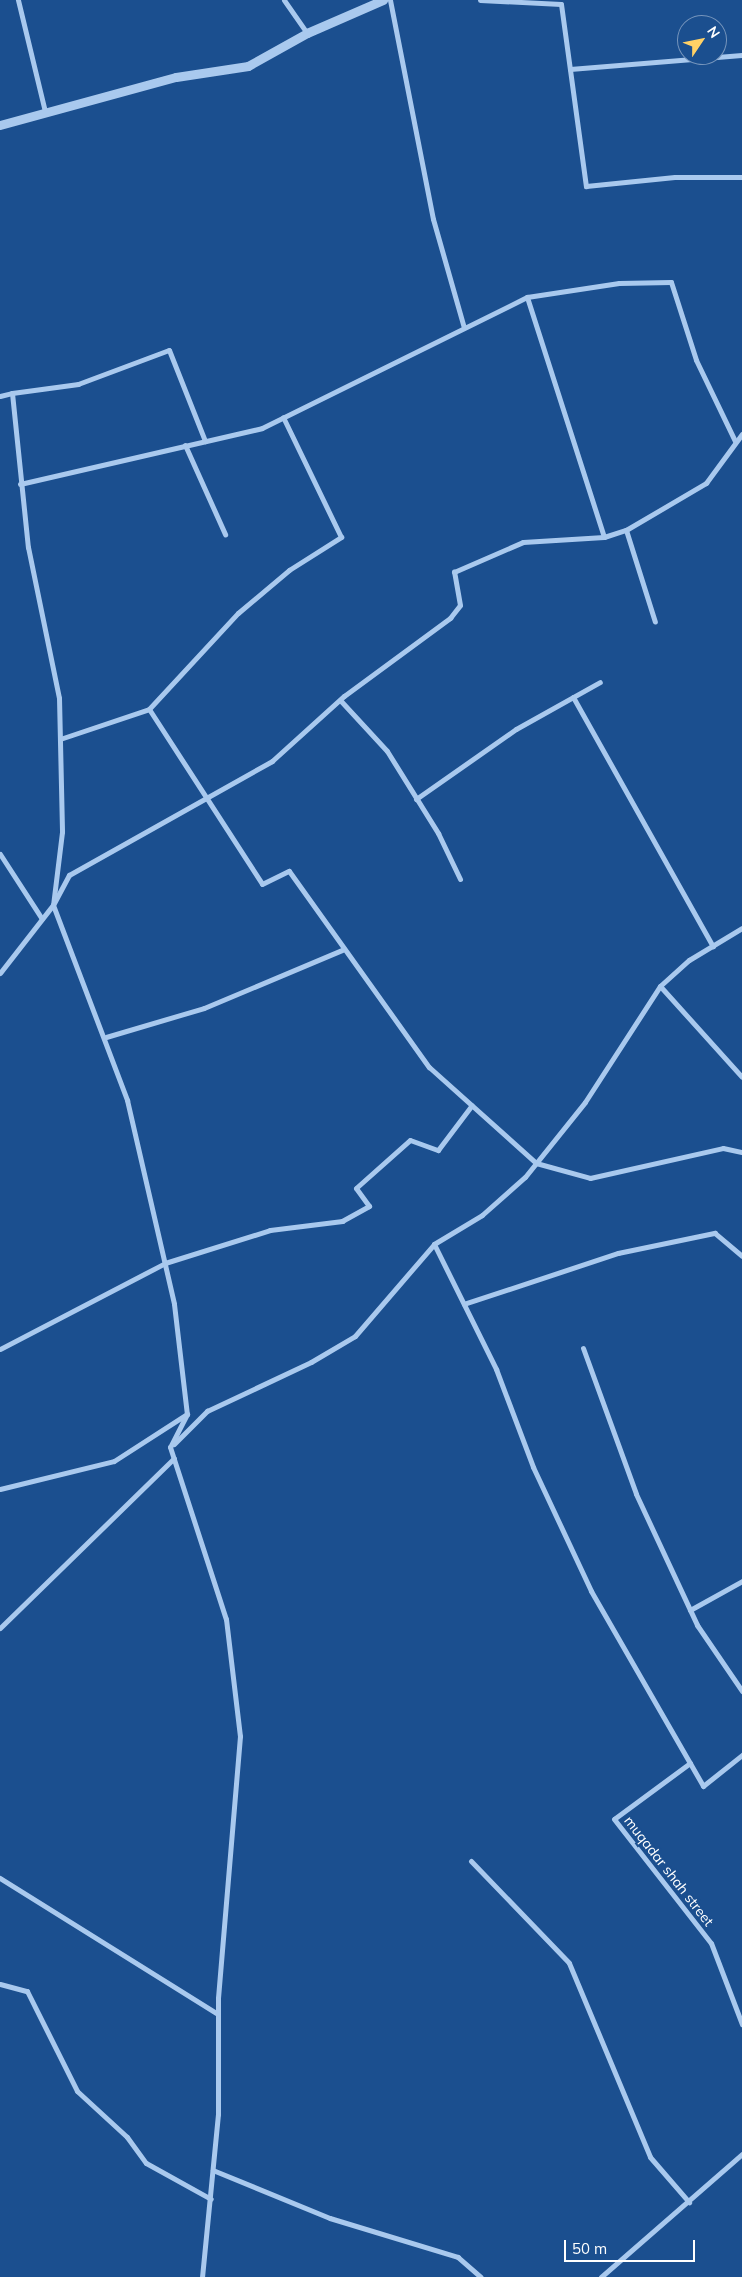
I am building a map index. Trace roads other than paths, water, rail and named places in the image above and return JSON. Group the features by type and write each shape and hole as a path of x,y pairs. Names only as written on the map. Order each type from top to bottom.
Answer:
{"street":[{"path":"18,0 45,112"},
{"path":"284,0 307,33"},
{"path":"0,125 176,78 248,66 307,33 383,0"},
{"path":"390,0 433,219 464,328"},
{"path":"480,0 561,4 586,186 674,177 742,177"},
{"path":"570,69 742,55"},
{"path":"20,484 262,428 527,297 619,283 671,282 696,360 735,441"},
{"path":"527,297 604,537"},
{"path":"0,396 12,392 78,384 168,350 205,441"},
{"path":"12,392 28,548 59,698 62,832 53,905 106,1037 127,1100 165,1263 187,1414 170,1448 226,1619 240,1736 218,2014 214,2170 202,2277"},
{"path":"60,739 149,709 238,613 289,570 342,537 283,417"},
{"path":"0,973 53,905 69,875 272,762 340,700 450,618 460,604 454,572 523,542 604,537 626,530 706,483 742,434"},
{"path":"185,446 225,534"},
{"path":"626,530 655,622"},
{"path":"416,799 516,730 600,682"},
{"path":"573,697 713,946"},
{"path":"340,700 387,752 416,799 460,879"},
{"path":"149,709 262,884 289,871 342,950 429,1066 536,1163 590,1178 724,1148 742,1152"},
{"path":"0,854 42,919"},
{"path":"170,1448 207,1411 311,1362 355,1336 434,1244 482,1215 536,1163 586,1102 660,986 689,960 742,928"},
{"path":"106,1037 204,1008 342,950"},
{"path":"660,986 742,1077"},
{"path":"0,1350 165,1263 270,1230 342,1221 369,1206 356,1188 410,1140 438,1150 472,1105"},
{"path":"464,1304 618,1253 715,1233 742,1256"},
{"path":"434,1244 464,1304 591,1590 703,1786 742,1755"},
{"path":"583,1348 636,1494 690,1610 742,1691"},
{"path":"0,1489 114,1461 187,1414"},
{"path":"0,1628 174,1458"},
{"path":"690,1610 742,1581"},
{"name":"muqadar shah street","path":"690,1763 614,1819 711,1943 742,2024"},
{"path":"471,1861 570,1963 650,2157 688,2202"},
{"path":"0,1878 218,2014"},
{"path":"0,1984 27,1992 77,2091 127,2137 146,2163 211,2199"},
{"path":"600,2277 742,2154"},
{"path":"214,2170 330,2218 458,2257 481,2277"}]}
